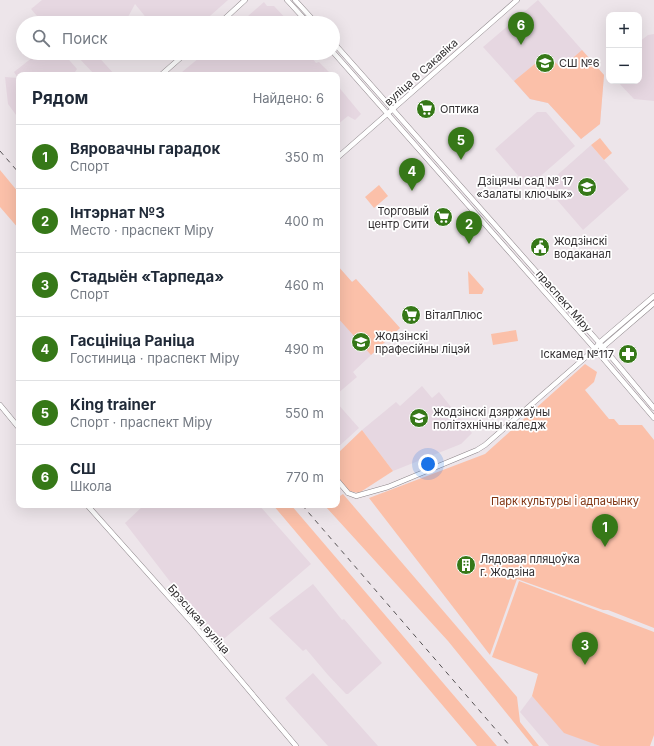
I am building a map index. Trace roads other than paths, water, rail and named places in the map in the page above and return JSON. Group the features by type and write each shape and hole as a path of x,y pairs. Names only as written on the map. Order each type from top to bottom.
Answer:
{"main road":[{"path":"228,16 246,0"},
{"path":"287,0 302,16"},
{"path":"295,0 310,16"},
{"name":"вуліца 8 Сакавіка","path":"340,155 516,0"},
{"name":"праспект Міру","path":"340,50 603,347 654,408"},
{"path":"164,72 178,60"},
{"name":"праспект Міру","path":"340,60 654,418"},
{"path":"450,184 454,180"},
{"path":"512,255 517,251"},
{"path":"340,484 348,493 356,496 388,487 486,445 595,349 599,343 654,296"},
{"path":"595,349 603,347 654,303"},
{"path":"0,405 16,424"},
{"name":"Брэсцкая вуліца","path":"90,508 194,625 296,746"}],"railway":[{"path":"0,151 16,170"},
{"path":"305,508 510,746"}],"place":[{"name":"СШ","path":"521,45"},
{"name":"СШ №6","path":"545,63"},
{"name":"Оптика","path":"426,109"},
{"name":"King trainer","path":"461,160"},
{"name":"Дзіцячы сад № 17 «Залаты ключык»","path":"587,187"},
{"name":"Гасцініца Раніца","path":"412,191"},
{"name":"Торговый центр Сити","path":"443,217"},
{"name":"Інтэрнат №3","path":"469,244"},
{"name":"Жодзінскі водаканал","path":"540,247"},
{"name":"ВіталПлюс","path":"411,315"},
{"name":"Жодзінскі прафесійны ліцэй","path":"361,342"},
{"name":"Іскамед №117","path":"628,354"},
{"name":"Жодзінскі дзяржаўны політэхнічны каледж","path":"419,418"},
{"name":"Вяровачны гарадок","path":"605,547"},
{"name":"Лядовая пляцоўка г. Жодзіна","path":"466,565"},
{"name":"Стадыён «Тарпеда»","path":"585,665"}],"park label":[{"name":"Парк культуры і адпачынку","path":"565,501"}]}
